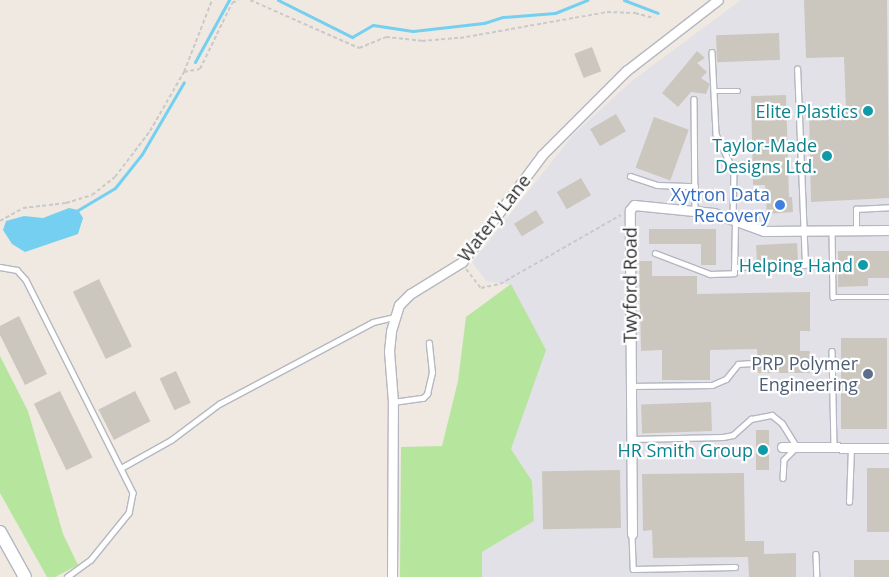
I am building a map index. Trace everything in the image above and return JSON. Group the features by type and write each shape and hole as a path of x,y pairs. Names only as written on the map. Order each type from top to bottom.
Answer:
{"main road":[{"path":"0,532 25,577"}],"street":[{"name":"Watery Lane","path":"392,577 394,402 389,351 394,317 410,294 462,262 542,155 626,71 718,0"},
{"name":"Twyford Road","path":"632,534 630,210 634,205 695,211 734,219 764,231 889,230"},
{"path":"782,448 889,448"}],"lane":[{"path":"655,253 710,274 734,274 734,171 716,134 712,52"},
{"path":"734,267 804,265 797,69"},
{"path":"714,91 738,91"},
{"path":"694,99 695,211"},
{"path":"630,176 657,185 695,186"},
{"path":"856,230 856,209 889,207"},
{"path":"832,230 833,297 889,297"},
{"path":"0,267 17,270 26,280 133,493 129,513 91,560 68,577"},
{"path":"121,468 171,440 219,404 373,322 394,317"},
{"path":"394,402 423,398 427,394 432,373 429,343"},
{"path":"832,351 834,448"},
{"path":"630,386 712,385 726,379 738,364 752,363"},
{"path":"630,439 723,437 733,434 751,419 772,415 782,423 797,447 784,460 783,478"},
{"path":"849,502 852,448"},
{"path":"632,534 633,569 735,567"},
{"path":"816,554 817,577"}],"path":[{"path":"0,221 23,208 66,204 92,195 115,177 150,130 184,72 212,0"},
{"path":"184,72 200,69 232,3 238,0"},
{"path":"250,0 359,48 386,38 422,41 460,38 607,12 635,13 654,18"},
{"path":"462,262 480,288 500,284 630,210"}],"shaded area":[{"path":"741,0 889,0 889,577 482,577 482,552 534,521 532,481 510,449 511,285 486,281 472,262 573,135 633,80"}],"green space":[{"path":"511,284 546,350 511,449 532,481 534,521 482,552 482,577 400,577 401,447 442,446 458,381 466,317"},
{"path":"0,356 28,411 63,534 78,565 55,577 47,577 0,493"}],"water":[{"path":"69,208 78,210 83,218 78,234 25,252 12,244 3,230 6,221 24,216 43,218"}],"building":[{"name":"Elite Plastics","path":"804,0 887,0 889,198 811,202 809,110 846,109 844,57 806,58"},
{"path":"779,33 780,60 717,62 716,35"},
{"path":"592,47 601,71 584,78 574,54"},
{"path":"697,51 705,58 697,63 707,72 701,78 710,84 706,94 691,92 678,107 662,93"},
{"path":"786,95 789,197 792,197 793,212 767,214 765,185 753,185 751,96"},
{"path":"616,114 626,131 600,146 590,129"},
{"path":"654,117 689,130 670,180 636,168"},
{"path":"581,178 591,195 567,209 557,192"},
{"path":"536,210 544,223 522,236 514,224"},
{"path":"649,229 716,229 716,265 701,265 701,244 649,244"},
{"path":"797,243 798,260 757,262 756,245"},
{"name":"Helping Hand","path":"838,251 889,251 889,278 868,278 868,286 838,287"},
{"path":"639,261 652,261 652,276 697,276 697,294 810,292 810,331 800,331 800,351 810,351 811,373 758,373 757,349 710,350 710,380 662,380 662,350 641,351"},
{"path":"99,279 132,346 106,359 73,292"},
{"path":"19,316 47,374 25,385 0,335 0,326"},
{"path":"841,338 887,338 887,429 841,429"},
{"path":"176,371 191,403 174,410 160,379"},
{"path":"60,391 92,458 66,470 34,404"},
{"path":"135,391 150,421 114,440 98,410"},
{"path":"711,402 712,431 642,433 641,404"},
{"name":"HR Smith Group","path":"756,430 769,430 769,470 756,470"},
{"path":"867,468 889,468 889,532 867,532"},
{"path":"620,470 621,528 543,529 542,471"},
{"path":"744,473 745,541 764,541 764,554 796,553 796,577 749,577 748,557 653,558 652,530 643,531 642,474"},
{"path":"854,560 889,560 889,577 854,577"}],"waterway":[{"path":"195,62 229,0"},
{"path":"278,0 352,37 373,25 413,31 484,23 503,17 555,13 587,0"},
{"path":"624,0 658,13"},
{"path":"78,210 115,188 142,154 184,82"}],"place":[{"name":"Elite Plastics","path":"868,111"},
{"name":"Taylor-Made Designs Ltd.","path":"827,156"},
{"name":"Xytron Data Recovery","path":"780,205"},
{"name":"Helping Hand","path":"863,265"},
{"name":"PRP Polymer Engineering","path":"868,374"},
{"name":"HR Smith Group","path":"763,450"}]}
